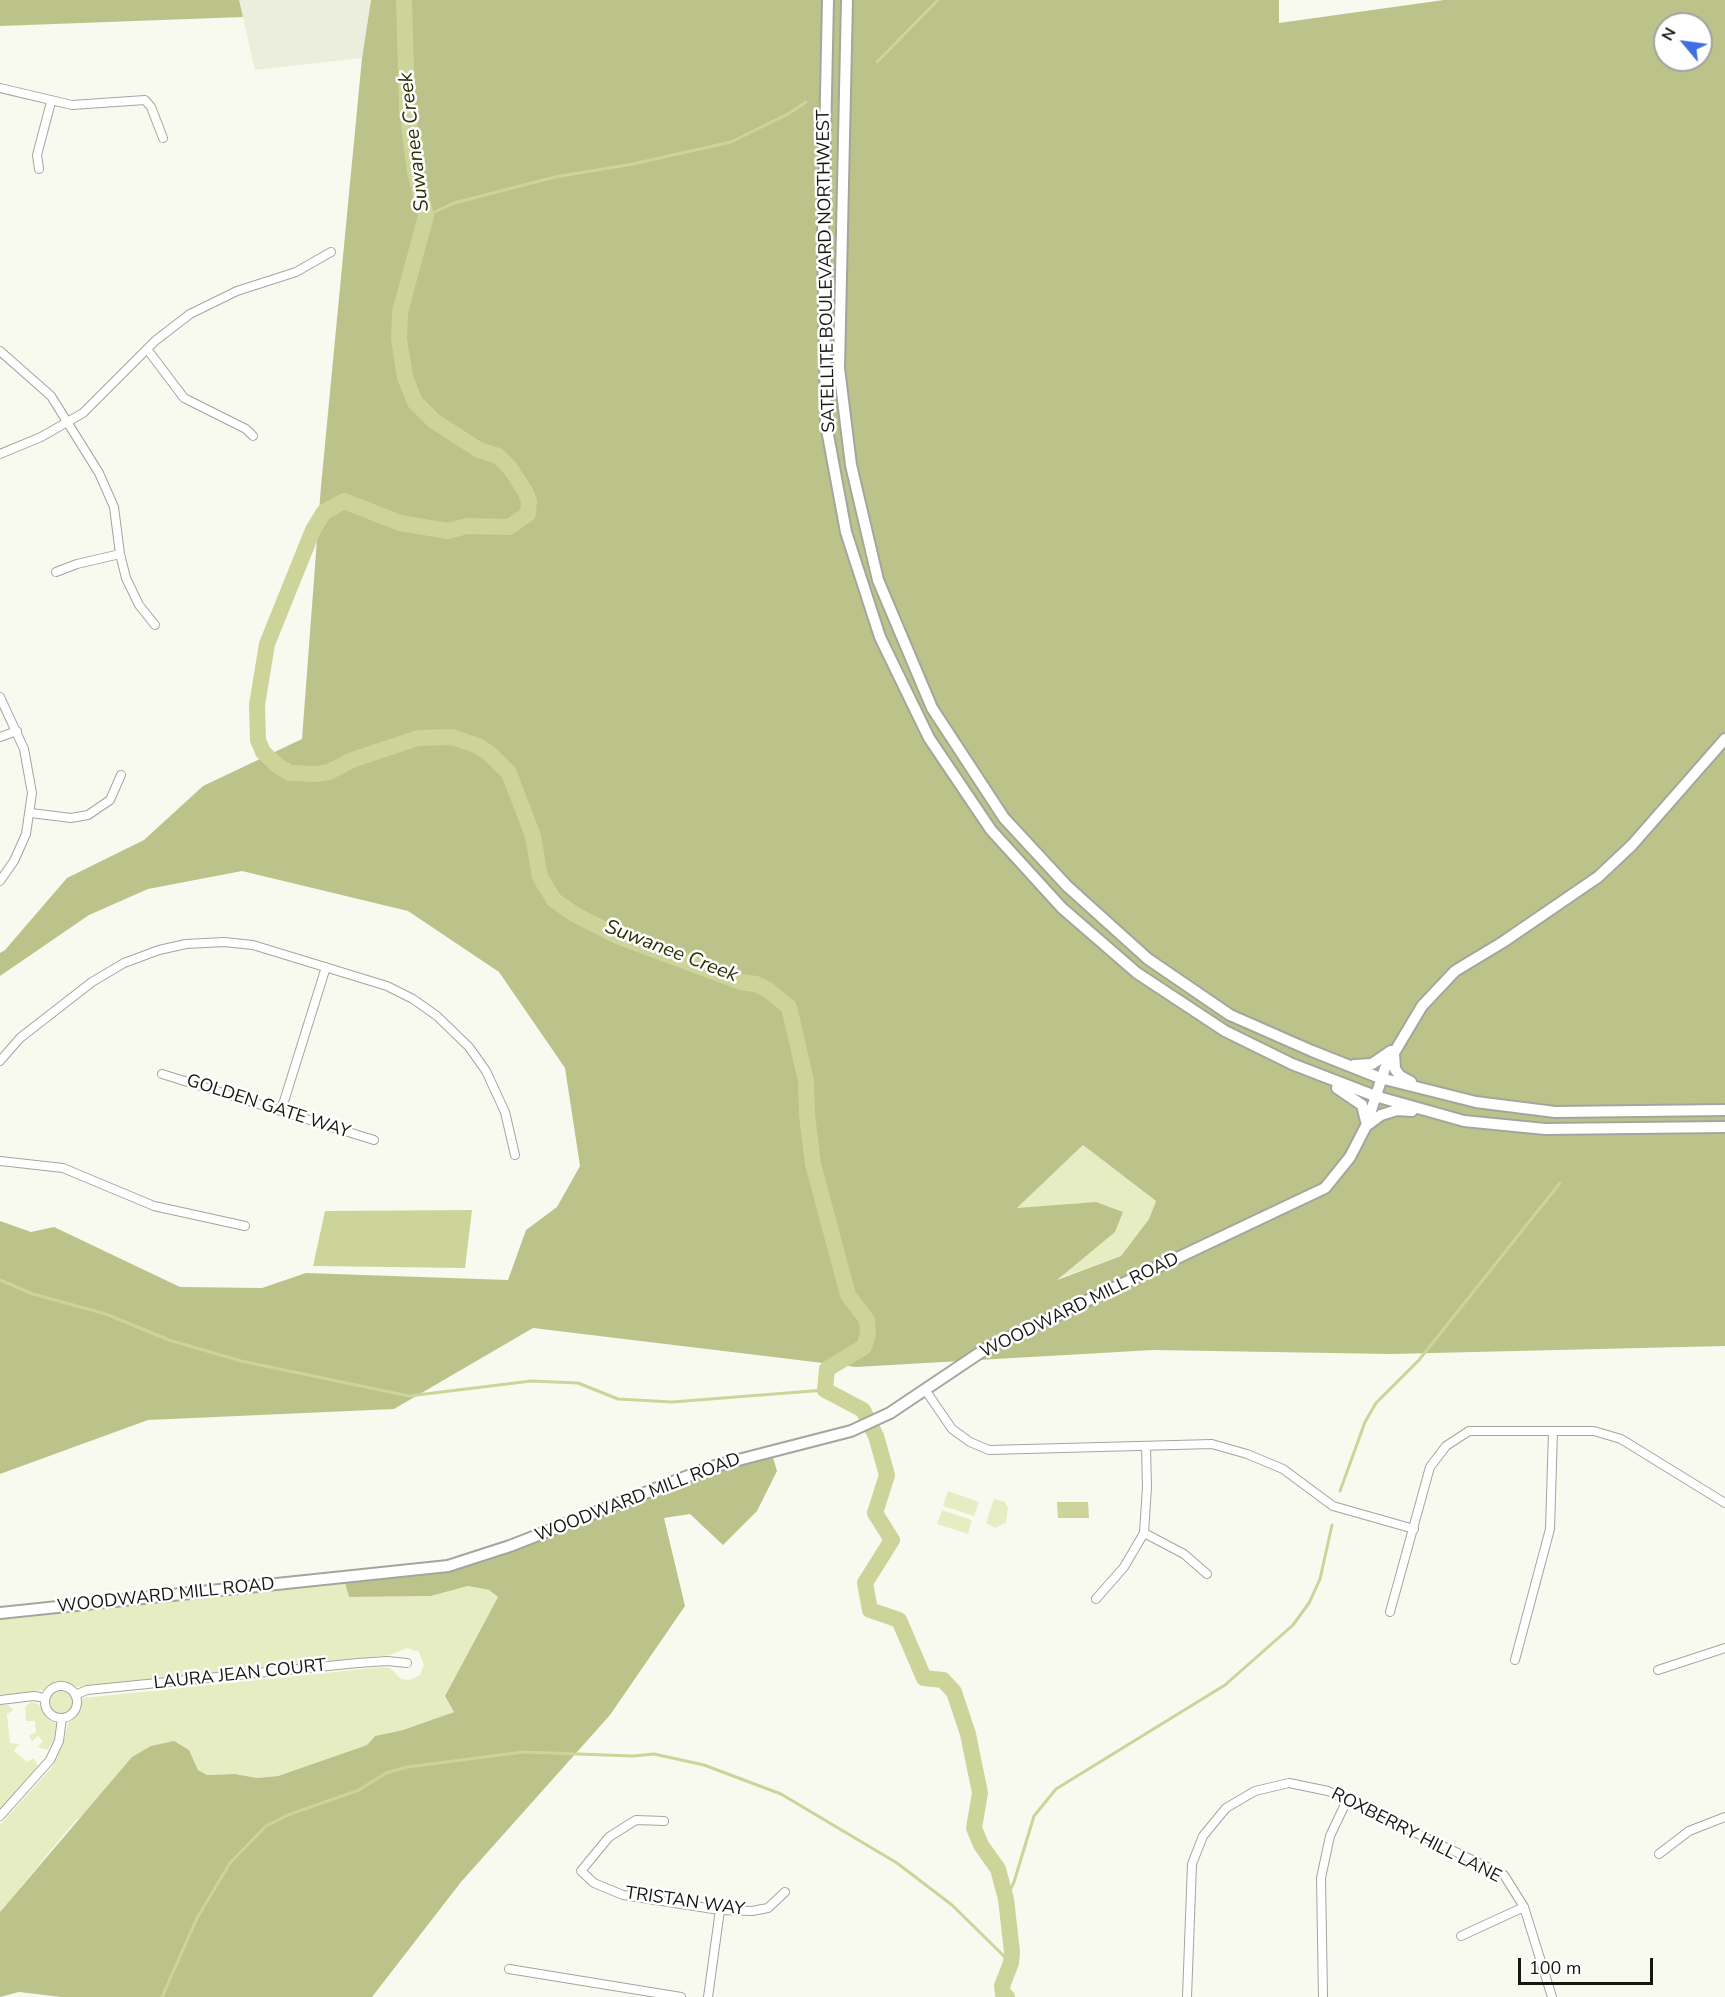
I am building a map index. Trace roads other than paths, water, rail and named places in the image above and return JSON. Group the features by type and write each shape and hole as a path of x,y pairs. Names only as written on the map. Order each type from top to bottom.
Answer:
{"main road":[{"name":"SATELLITE BOULEVARD NORTHWEST","path":"828,0 823,234 826,424 846,532 880,637 935,747 991,830 1062,908 1137,973 1225,1031 1292,1064 1375,1096 1464,1121 1545,1129 1725,1127"},
{"name":"SATELLITE BOULEVARD NORTHWEST","path":"847,0 839,368 851,465 878,580 932,708 1004,818 1067,886 1148,959 1230,1015 1345,1064 1380,1078 1476,1102 1555,1112 1725,1110"},
{"name":"WOODWARD MILL ROAD","path":"0,1613 448,1566 510,1546 711,1467 858,1428 890,1413 987,1348 1325,1188 1350,1157 1366,1126 1380,1078 1422,1006 1455,971 1598,877 1632,845 1725,739"},
{"path":"1345,1064 1372,1064 1396,1047"},
{"path":"1396,1047 1393,1060 1395,1070 1400,1076 1429,1090"},
{"path":"1292,1064 1354,1097 1362,1105 1366,1126 1381,1115 1397,1110 1429,1111"}],"street":[{"path":"0,88 51,102 90,105 145,100 151,107 163,138"},
{"path":"39,169 37,155 51,102"},
{"path":"0,454 68,423 99,400 170,328 200,308 237,291 296,272 331,252"},
{"path":"147,349 184,398 246,429 253,436"},
{"path":"0,351 10,363 47,392 110,495 116,512 120,555 129,585 155,625"},
{"path":"56,572 75,564 120,555"},
{"path":"0,697 17,731 30,772 31,813 19,852 0,881"},
{"path":"0,737 17,731"},
{"path":"31,813 66,818 88,815 110,800 121,775"},
{"path":"0,1061 20,1038 92,982 124,963 159,950 196,943 233,942 267,948 373,980 426,1007 454,1031 478,1059 493,1084 507,1119 515,1155"},
{"path":"281,1111 326,967"},
{"name":"GOLDEN GATE WAY","path":"162,1074 374,1140"},
{"path":"0,1161 63,1168 154,1206 245,1226"},
{"path":"926,1391 952,1429 970,1442 989,1450 1212,1444 1247,1454 1283,1469 1334,1506 1414,1529"},
{"path":"1390,1612 1430,1467 1446,1446 1469,1431 1594,1431 1621,1439 1725,1503"},
{"path":"1515,1660 1550,1529 1553,1431"},
{"path":"1096,1599 1124,1567 1144,1533 1147,1487 1146,1446"},
{"path":"1144,1533 1184,1554 1207,1574"},
{"path":"1658,1670 1725,1648"},
{"name":"LAURA JEAN COURT","path":"0,1700 34,1696 45,1698 51,1689 59,1686 69,1688 75,1695 87,1690 347,1664 387,1661 407,1663"},
{"path":"45,1698 49,1714 62,1718 70,1715 75,1709 75,1695"},
{"path":"0,1816 50,1760 59,1741 62,1718"},
{"name":"ROXBERRY HILL LANE","path":"1187,1997 1191,1864 1203,1836 1226,1808 1256,1791 1289,1783 1328,1791 1504,1875 1524,1907 1552,1997"},
{"path":"1323,1997 1321,1878 1330,1836 1347,1800"},
{"path":"1659,1854 1689,1831 1725,1817"},
{"name":"TRISTAN WAY","path":"664,1821 636,1820 609,1837 581,1870 594,1884 623,1895 720,1910 752,1911 768,1908 785,1892"},
{"path":"1461,1936 1524,1907"},
{"path":"708,1997 720,1910"},
{"path":"509,1969 681,1997"}],"waterway":[{"name":"Suwanee Creek","path":"404,0 407,108 415,172 426,216 400,312 399,339 405,377 415,402 434,421 479,450 498,456 510,468 529,501 528,514 509,527 467,526 448,531 400,523 344,501 324,512 313,530 267,644 257,705 258,740 263,752 278,766 290,773 316,774 329,772 352,760 418,738 452,737 478,746 489,753 509,773 533,836 540,877 554,900 574,914 617,936 741,982 756,984 768,990 789,1007 806,1081 807,1115 813,1164 848,1295 867,1320 868,1334 864,1347 827,1369 825,1390 863,1410 876,1436 887,1475 875,1513 892,1540 865,1583 870,1610 899,1620 924,1678 943,1680 954,1692 968,1734 980,1793 974,1828 981,1845 998,1869 1006,1899 1012,1952 1011,1963 1002,1986 1003,1994 1007,1997"},
{"path":"877,62 938,0"},
{"path":"426,216 454,203 555,177 633,164 731,142 788,114 806,102"},
{"path":"1340,1491 1365,1422 1376,1403 1419,1360 1560,1183"},
{"path":"0,1280 33,1294 106,1314 169,1340 241,1361 409,1396 531,1381 578,1383 618,1399 672,1402 825,1390"},
{"path":"1006,1899 1014,1882 1034,1816 1056,1789 1225,1685 1293,1625 1309,1603 1320,1579 1332,1525"},
{"path":"162,1997 197,1918 230,1863 266,1826 288,1815 359,1790 386,1773 407,1767 523,1752 633,1756 654,1754 704,1765 781,1794 897,1863 952,1905 1011,1963"}]}
